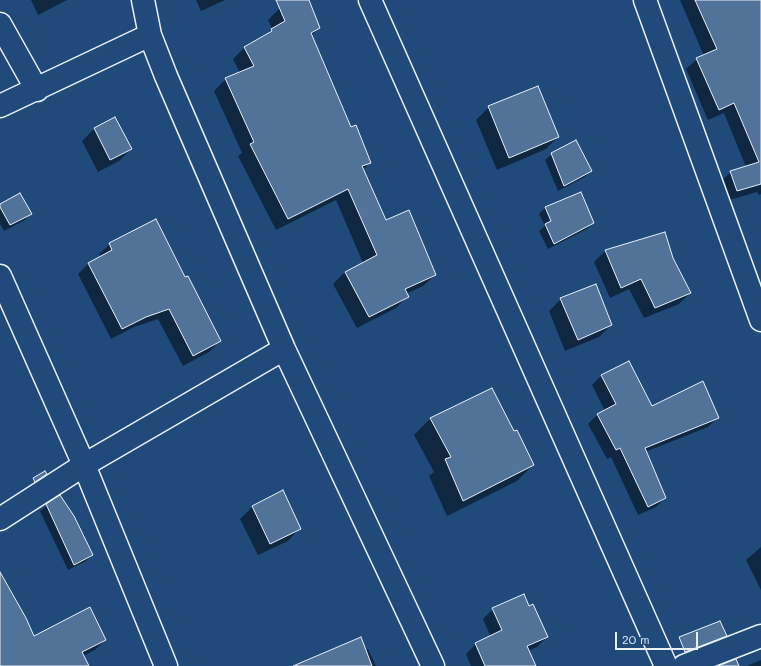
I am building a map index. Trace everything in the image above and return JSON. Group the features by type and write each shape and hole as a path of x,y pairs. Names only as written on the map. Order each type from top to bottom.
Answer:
{"street":[{"path":"143,0 150,35 284,349 433,666"},
{"path":"370,0 666,666"},
{"path":"645,0 761,320"},
{"path":"0,24 37,90"},
{"path":"0,106 37,90 150,35"},
{"path":"0,276 84,465 166,666"},
{"path":"0,519 84,465 284,349"},
{"path":"684,666 761,636"}],"building":[{"path":"276,0 309,0 320,28 311,33 351,127 356,125 371,163 362,166 386,220 409,210 436,275 405,289 409,297 369,317 345,272 377,255 348,189 288,219 250,144 254,142 225,78 254,66 244,47 272,31 271,29 285,21"},
{"path":"695,0 761,0 761,184 737,191 730,171 759,162 734,103 719,110 696,58 717,49"},
{"path":"538,86 559,137 509,158 488,106"},
{"path":"115,117 132,149 110,160 94,128"},
{"path":"576,140 592,171 564,186 551,153"},
{"path":"581,192 594,223 554,244 545,224 551,221 545,207"},
{"path":"20,193 32,214 10,225 0,207 0,204"},
{"path":"156,219 185,277 188,276 221,341 193,356 169,309 146,317 122,329 88,263 112,250 109,243"},
{"path":"665,232 673,258 691,293 655,308 641,279 621,288 605,250"},
{"path":"596,284 612,325 578,340 560,298"},
{"path":"629,361 652,406 703,381 719,418 645,448 666,498 648,507 620,448 616,450 597,414 616,404 601,375"},
{"path":"492,388 514,431 517,430 534,465 463,501 445,459 451,457 430,418"},
{"path":"45,471 47,474 35,482 33,478"},
{"path":"283,490 301,529 270,544 252,506"},
{"path":"60,495 74,516 93,555 74,565 46,504"},
{"path":"0,572 26,618 34,636 90,607 106,640 82,652 89,666 0,666"},
{"path":"524,594 529,606 533,604 548,637 527,646 536,666 485,666 475,643 502,630 492,608"},
{"path":"720,621 727,636 685,652 679,637"},
{"path":"361,637 372,666 293,666"},
{"path":"736,659 739,666 718,666"}]}
